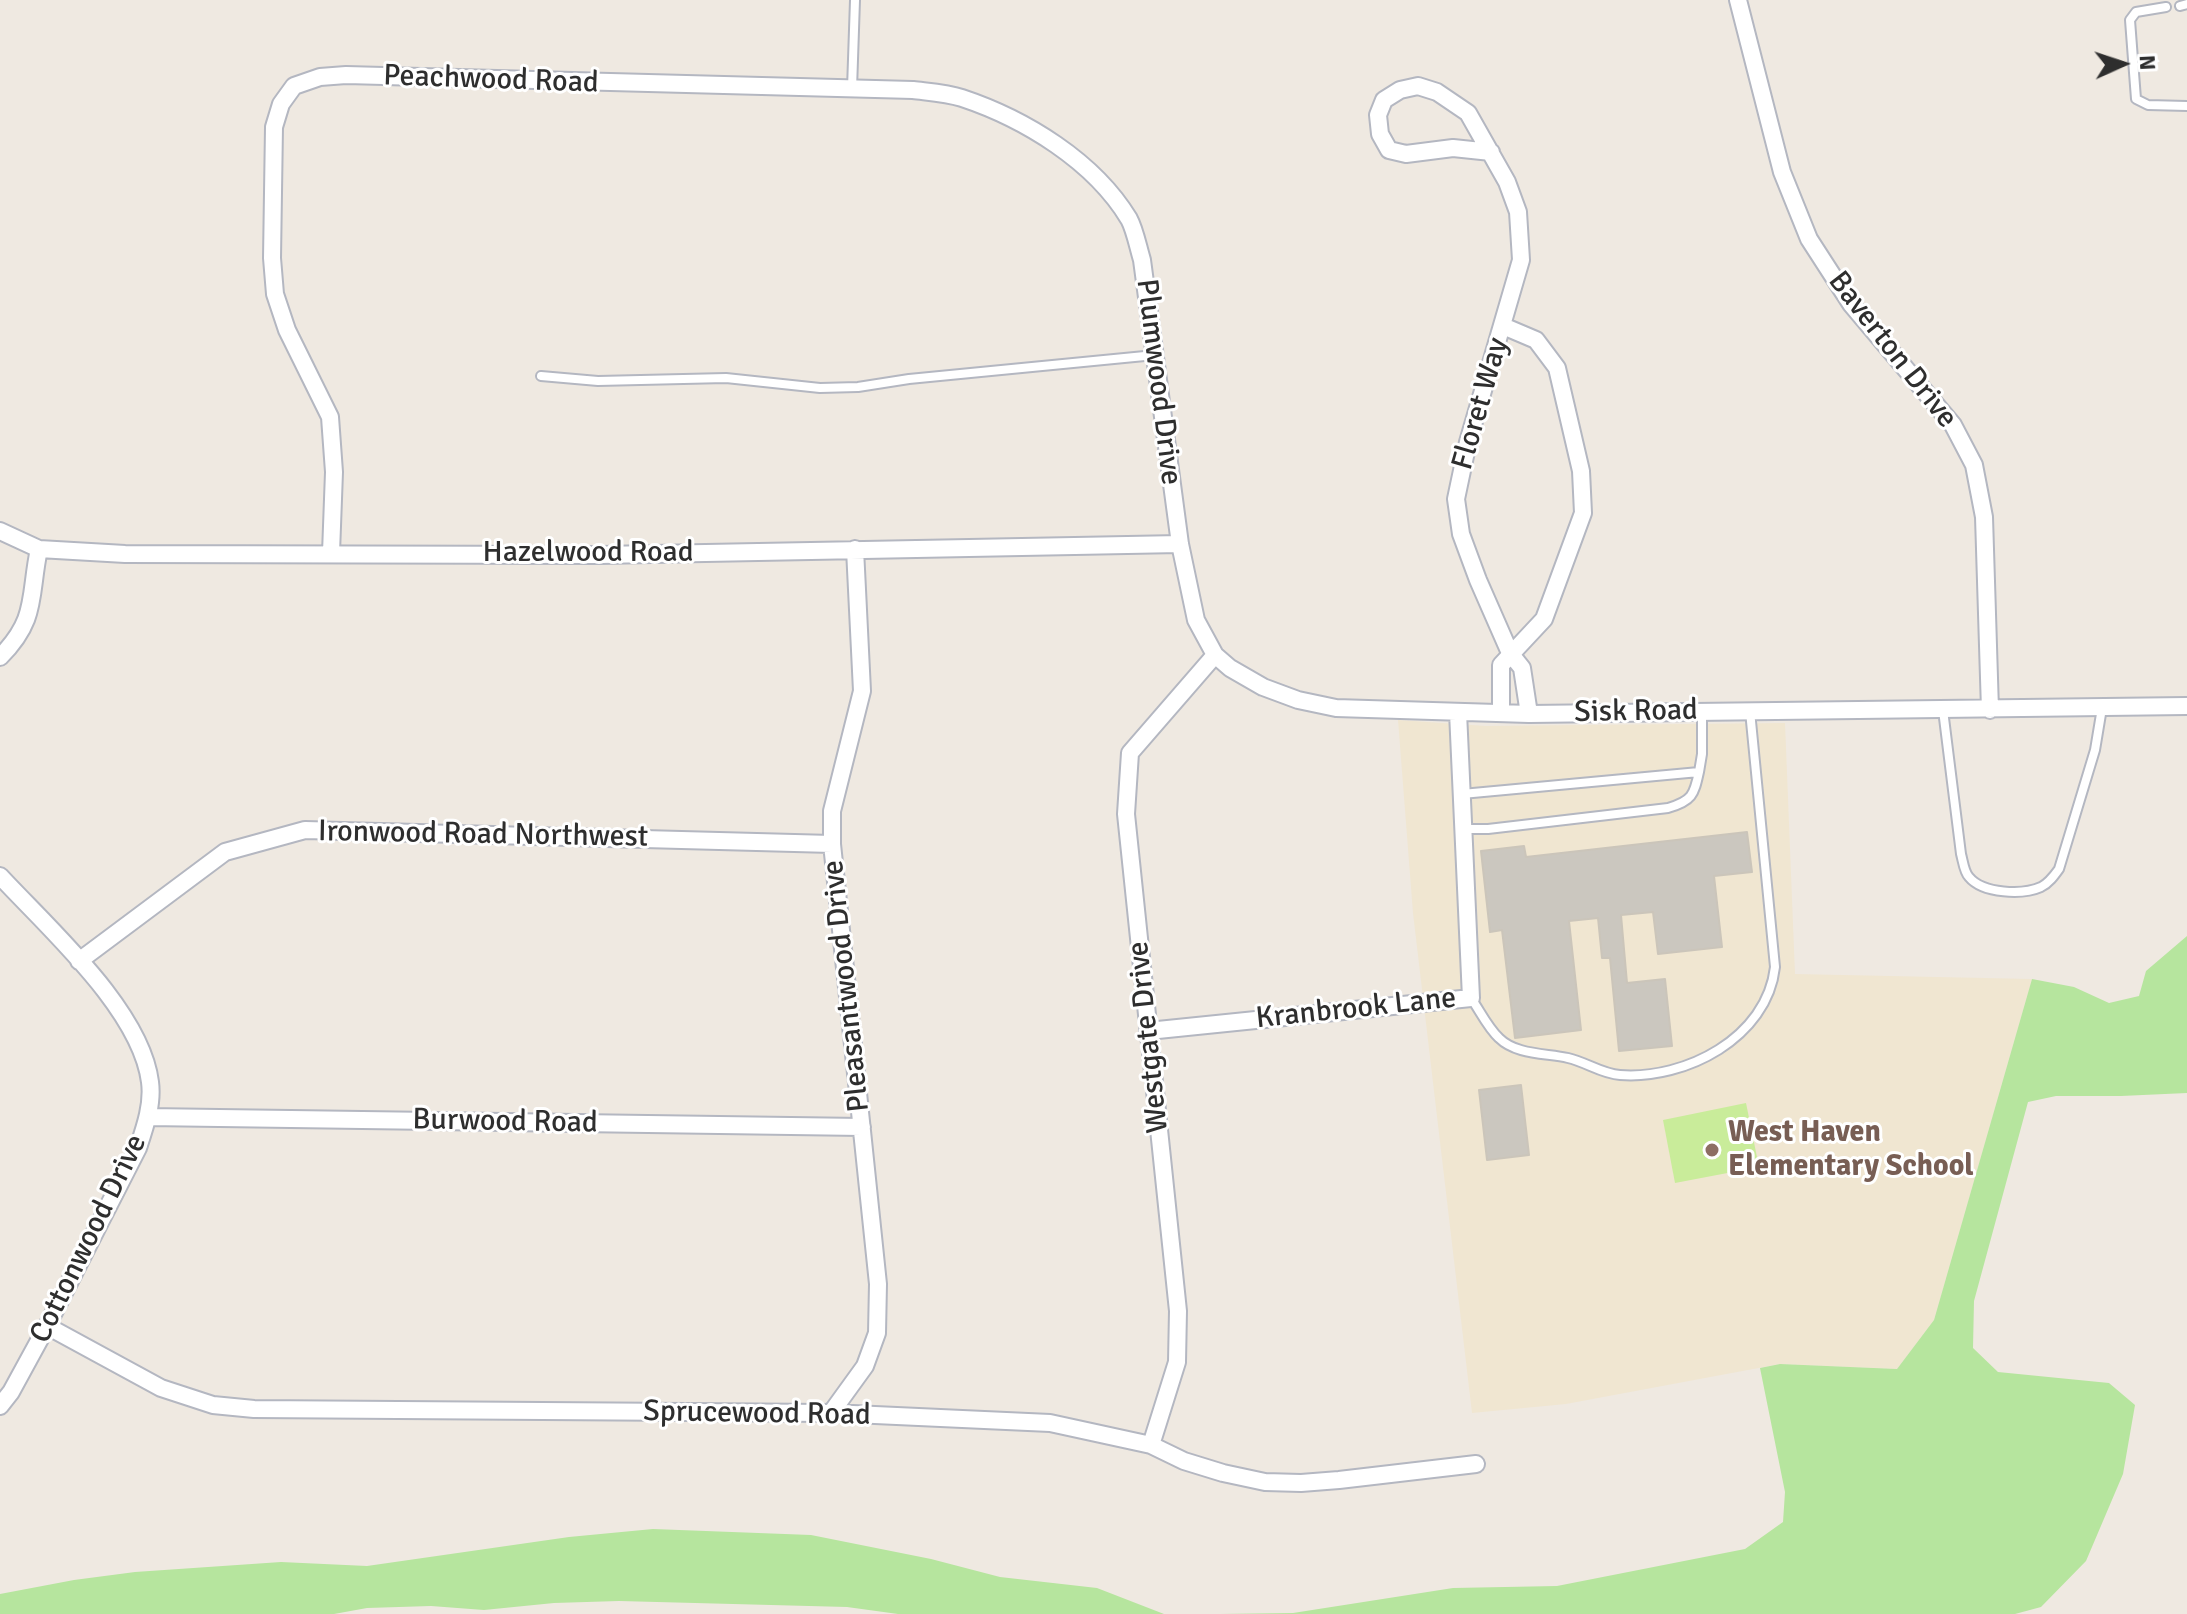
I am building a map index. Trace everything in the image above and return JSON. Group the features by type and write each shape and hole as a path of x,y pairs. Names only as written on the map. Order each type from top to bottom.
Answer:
{"street":[{"name":"Baverton Drive","path":"1738,0 1782,172 1809,239 1851,304 1953,425 1974,465 1984,517 1990,710"},
{"name":"Peachwood Road","path":"331,553 334,472 330,417 287,330 274,282 274,127 281,104 294,86 320,77 346,75 913,90 959,96 1004,114 1080,163 1130,221"},
{"name":"Floret Way","path":"1491,152 1453,148 1406,154 1389,150 1380,134 1378,115 1384,100 1400,90 1418,86 1437,92 1468,113 1491,152 1507,182 1518,212 1521,260 1468,442 1456,499 1461,534 1493,617 1510,653 1522,668 1529,714"},
{"name":"Plumwood Drive","path":"1130,221 1142,260 1180,544"},
{"path":"1501,713 1501,665 1544,619 1583,513 1581,471 1557,368 1536,340 1503,326"},
{"name":"Hazelwood Road","path":"0,531 39,549 125,554 600,555 1180,544"},
{"name":"Sisk Road","path":"1180,544 1196,620 1215,655 1263,687 1298,700 1336,708 1529,714 2187,706"},
{"path":"0,657 22,630 32,606 33,578 39,549"},
{"name":"Pleasantwood Drive","path":"831,1413 865,1366 877,1333 878,1284 832,844 832,811 862,691 855,549"},
{"name":"Westgate Drive","path":"1151,1445 1177,1362 1178,1311 1126,814 1130,753 1215,655"},
{"name":"Kranbrook Lane","path":"1148,1031 1471,998 1458,712"},
{"name":"Ironwood Road Northwest","path":"79,961 225,852 305,830 832,844"},
{"name":"Cottonwood Drive","path":"0,876 79,961 130,1023 151,1083 148,1117 138,1148 47,1326 0,1406"},
{"name":"Burwood Road","path":"148,1117 862,1127"},
{"name":"Sprucewood Road","path":"47,1326 161,1388 213,1405 240,1408 831,1413 1050,1423 1151,1445 1184,1461 1265,1482 1339,1480 1476,1464"}],"lane":[{"path":"852,89 855,0"},
{"path":"2166,7 2136,12 2130,20 2136,99 2148,105 2187,106"},
{"path":"541,376 598,381 726,378 820,388 858,387 909,379 1155,355"},
{"path":"1943,710 1961,854 1967,876 1977,884 2004,891 2040,888 2059,869 2095,750 2102,707"},
{"path":"1463,829 1488,829 1683,804 1695,792 1702,754 1702,711"},
{"path":"1471,998 1499,1038 1515,1049 1571,1059 1615,1075 1649,1076 1675,1070 1703,1058 1751,1023 1768,993 1775,967 1750,711"},
{"path":"1462,794 1699,772"}],"shaded area":[{"name":"West Haven Elementary School","path":"1398,720 1486,726 1785,723 1795,974 2032,979 1934,1320 1897,1369 1780,1364 1566,1404 1472,1413 1413,913"}],"green space":[{"path":"2187,936 2187,1093 2056,1096 2028,1102 1974,1301 1973,1348 1998,1372 2109,1383 2135,1405 2123,1474 2086,1561 2041,1607 2015,1614 1220,1614 1293,1613 1453,1588 1557,1586 1745,1549 1783,1522 1785,1492 1760,1368 1780,1364 1897,1369 1934,1320 2032,979 2074,987 2109,1003 2139,996 2146,971"},
{"path":"1746,1103 1759,1167 1675,1183 1663,1120"},
{"path":"653,1529 811,1535 931,1559 1000,1577 1097,1588 1164,1614 898,1614 847,1607 619,1601 484,1610 431,1606 367,1608 334,1614 0,1614 0,1594 135,1572 281,1562 367,1566 569,1537"}],"building":[{"path":"1747,832 1752,872 1714,876 1722,947 1658,954 1653,912 1621,915 1627,983 1665,979 1672,1046 1619,1051 1610,958 1602,958 1598,918 1569,921 1581,1030 1515,1038 1502,930 1490,932 1481,851 1524,846 1526,857"},
{"path":"1521,1085 1529,1155 1487,1160 1479,1090"}],"place":[{"name":"West Haven Elementary School","path":"1712,1150"}]}
